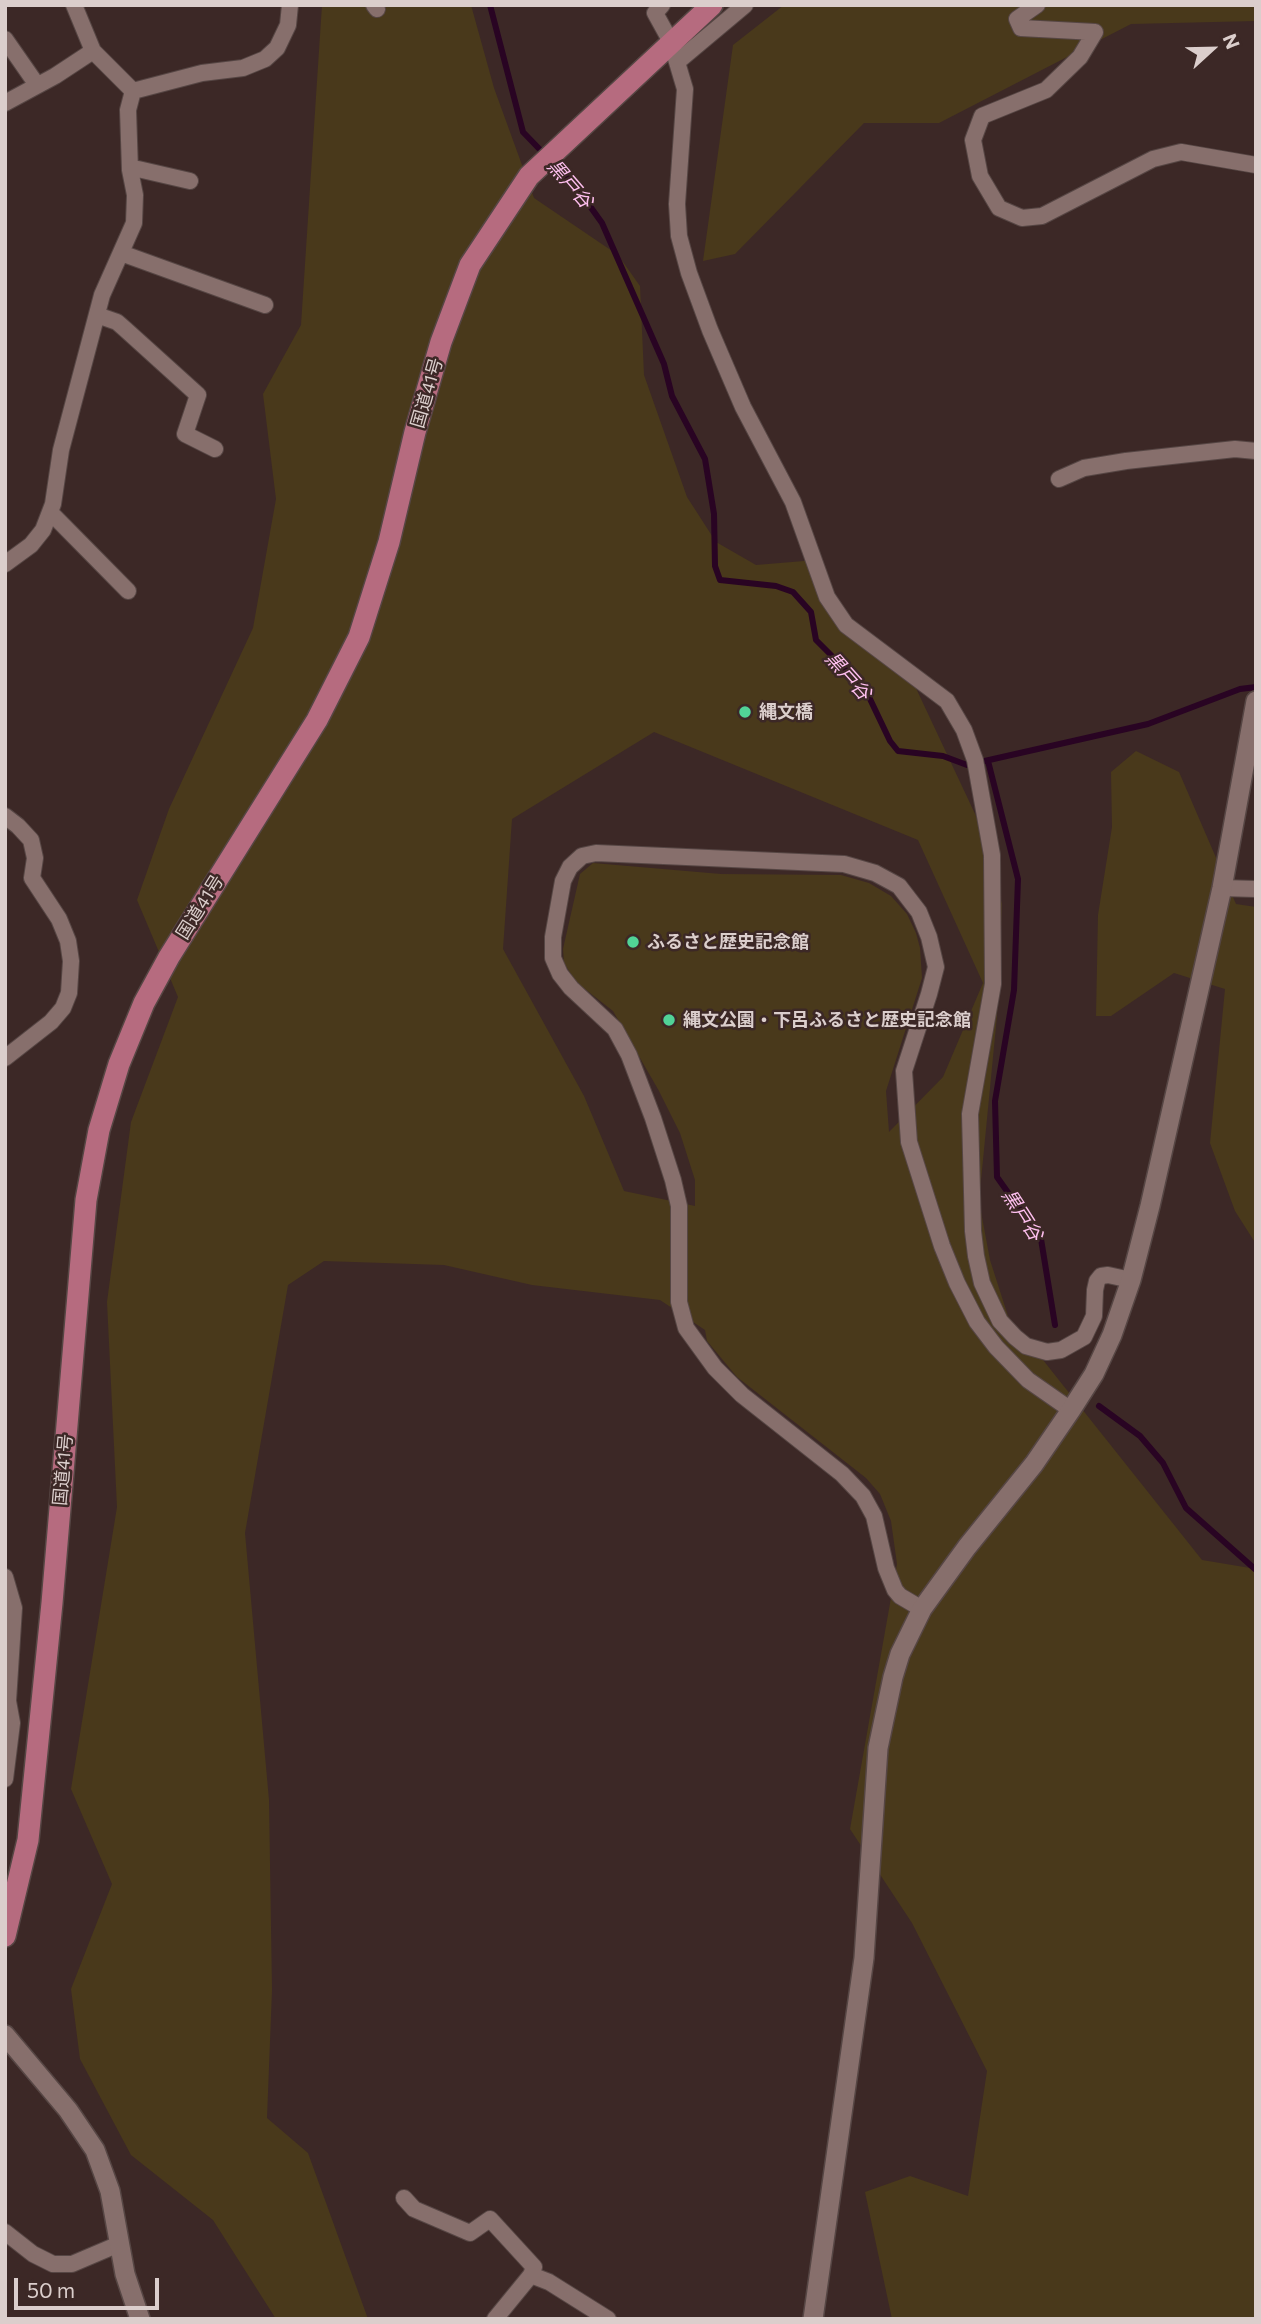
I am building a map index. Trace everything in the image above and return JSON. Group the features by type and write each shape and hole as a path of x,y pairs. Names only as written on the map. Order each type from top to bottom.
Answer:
{"highway":[{"name":"国道41号","path":"5,1936 28,1840 52,1603 86,1200 99,1130 120,1064 144,1003 169,957 317,720 359,637 389,542 415,432 441,342 470,265 529,176 712,5"}],"street":[{"path":"74,5 93,51 133,91"},
{"path":"133,91 216,69 243,68 265,59 277,48 288,25 290,5"},
{"path":"662,5 655,13 671,41 685,89 677,204 680,236 689,273 715,343 743,407 793,502 827,597 846,625 947,701 964,730 975,760 992,855 993,984 970,1114 973,1231 982,1283 1000,1321 1026,1346 1046,1352 1061,1350 1084,1337 1094,1316 1095,1290 1101,1276 1131,1280"},
{"path":"677,62 745,5"},
{"path":"1037,5 1017,19 1021,28 1095,32 1080,57 1046,90 982,116 973,140 975,152 980,176 999,208 1022,218 1042,216 1153,159 1181,152 1256,165"},
{"path":"5,39 37,85"},
{"path":"5,103 93,51"},
{"path":"5,564 31,545 43,530 49,515 61,450 102,295 134,223 135,195 130,170 128,110 133,91"},
{"path":"130,170 138,169 190,181"},
{"path":"121,253 265,305"},
{"path":"97,315 117,322 198,395 185,434 215,449"},
{"path":"1059,479 1084,468 1126,461 1235,449 1256,451"},
{"path":"49,515 54,516 128,591"},
{"path":"813,2319 864,1958 878,1748 893,1677 922,1608 1034,1464 1094,1374 1112,1335 1131,1280 1156,1179 1222,888 1256,701"},
{"path":"5,816 31,840 35,858 32,878 59,919 68,942 71,961 69,993 63,1007 51,1022 5,1058"},
{"path":"922,1608 900,1596 895,1590 886,1568 874,1516 863,1496 842,1474 742,1395 715,1368 686,1328 679,1302 679,1206 653,1118 629,1055 615,1029 571,988 560,974 553,958 553,937 564,881 570,867 582,856 596,853 844,864 875,873 900,886 919,912 929,937 936,967 904,1071 909,1142 942,1245 977,1322 996,1348 1028,1380 1071,1410"},
{"path":"1222,888 1256,889"},
{"path":"5,1577 14,1608 8,1701 12,1724 5,1779"},
{"path":"5,2035 68,2110 95,2150 110,2192 130,2294 141,2319"},
{"path":"404,2198 414,2209 470,2233 490,2219 534,2267 531,2275 495,2319"},
{"path":"5,2232 33,2254 53,2264 72,2264 119,2244"},
{"path":"531,2275 549,2282 608,2319"}],"shaded area":[{"path":"322,5 471,5 494,88 534,198 618,255 640,286 644,375 687,497 716,542 756,565 816,560 836,602 914,684 976,816 1002,904 997,1016 979,1201 990,1260 1008,1316 1202,1560 1256,1569 1256,2319 892,2319 865,2192 910,2176 968,2196 987,2071 912,1923 850,1829 897,1564 891,1521 880,1494 866,1478 737,1377 707,1341 705,1330 660,1300 532,1285 444,1265 324,1261 288,1285 245,1533 269,1800 272,1990 267,2118 308,2153 368,2319 276,2319 213,2220 131,2155 80,2059 71,1989 112,1884 71,1789 117,1507 107,1302 131,1122 178,997 137,900 169,809 253,628 276,499 263,394 301,325","holes":["654,732 918,840 983,983 943,1077 889,1132 886,1091 922,978 916,933 907,914 891,896 869,883 841,875 721,874 593,863 580,874 563,949 564,963 576,982 613,1011 659,1091 680,1133 695,1180 695,1206 624,1191 584,1096 503,949 512,819"]},
{"path":"784,5 1256,5 1256,21 1131,24 939,123 864,123 735,254 703,261 733,45"},
{"path":"1136,751 1179,772 1236,904 1256,907 1256,1244 1235,1211 1210,1143 1225,989 1174,973 1111,1016 1096,1016 1098,915 1112,827 1111,772"}],"waterway":[{"name":"黒戸谷","path":"490,5 523,132 577,188 602,223 664,364 672,396 705,459 714,514 715,566 720,580 776,586 793,592 811,612 816,640 870,699 890,741 898,751 943,756 967,765 1148,724 1240,689 1256,687"},
{"name":"黒戸谷","path":"988,761 1018,879 1014,990 995,1101 997,1177 1041,1239 1055,1325"},
{"name":"黒戸谷","path":"1099,1406 1140,1436 1163,1463 1186,1508 1256,1570"}],"place":[{"name":"縄文橋","path":"745,712"},
{"name":"ふるさと歴史記念館","path":"633,942"},
{"name":"縄文公園・下呂ふるさと歴史記念館","path":"669,1020"}]}
